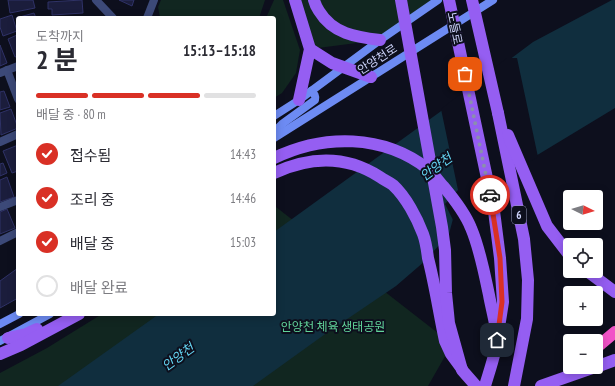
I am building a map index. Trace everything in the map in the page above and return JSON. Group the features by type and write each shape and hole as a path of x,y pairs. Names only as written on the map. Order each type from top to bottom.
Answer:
{"highway":[{"path":"603,342 615,332"},
{"path":"561,386 572,374"}],"main road":[{"path":"295,0 310,49 299,100"},
{"path":"314,0 324,19 340,32 358,37 380,40"},
{"path":"401,0 442,227 445,250 446,293 449,323 462,370"},
{"name":"안양천로","path":"276,115 299,100 342,67 438,0"},
{"name":"노들로","path":"449,0 494,211 500,258 502,302 497,340 485,386"},
{"name":"6","path":"472,0 498,113 524,239 528,280 527,318 514,386"},
{"name":"안양천로","path":"276,137 490,1"},
{"path":"310,49 326,60 372,77"},
{"path":"276,130 314,100 314,94 311,91"},
{"path":"498,113 547,226 563,247"},
{"path":"276,157 306,146 325,142 361,141 373,143 404,155 429,170 456,202 470,226 480,254 497,340"},
{"path":"276,172 284,168 307,162 330,160 352,163 368,169 393,185 412,210 423,235 445,341 451,354 462,370 476,386"},
{"path":"596,278 615,292"},
{"path":"0,324 16,316"},
{"path":"4,340 46,316"},
{"path":"4,340 26,334 64,316"},
{"path":"0,354 21,345 75,316"},
{"path":"603,364 615,360"},
{"path":"541,386 575,374"}],"street":[{"path":"96,0 111,16"},
{"path":"148,16 154,0"},
{"path":"16,67 4,72 16,95"},
{"path":"0,142 16,135"},
{"path":"0,207 16,201"},
{"path":"0,241 16,233"}],"green space":[{"path":"161,0 265,0 260,16 160,16 158,7"},
{"path":"274,0 283,0 300,50 296,73 282,93 276,97 276,16 267,16"},
{"path":"295,0 438,0 380,40 310,49"},
{"name":"안양천 체육 생태공원","path":"276,207 452,344 428,386 0,386 0,373 47,348 99,316 276,316"}],"water":[{"name":"안양천","path":"612,0 615,0 615,108 539,154 496,177 454,215 449,234 425,261 396,286 328,332 253,386 58,386 156,316 276,316 276,231 444,109 533,42"}],"pier":[{"path":"507,58 517,58 538,157 497,179 456,217 454,222 445,204 458,190 441,109"}],"building":[{"path":"8,0 33,0 35,8 10,13"},
{"path":"82,0 83,13 52,15 52,9 48,9 48,2"},
{"path":"119,0 134,0 132,6"},
{"path":"34,13 35,16 23,16"},
{"path":"12,15 16,31 3,36 0,27 0,19"},
{"path":"16,35 16,57 15,57 8,39"},
{"path":"0,45 7,63 0,66"},
{"path":"4,91 10,107 0,110 0,92"},
{"path":"11,109 16,123 16,129 1,135 0,113"},
{"path":"16,146 16,172 12,173 3,151"},
{"path":"3,163 7,173 0,176 0,164"},
{"path":"7,177 14,197 0,202 0,180"},
{"path":"7,209 15,228 0,234 0,212"},
{"path":"16,269 16,299 0,308 0,281"}],"way so far":[{"path":"465,74 490,195"}],"route":[{"path":"490,195 494,211 500,258 502,302 497,340"}]}
